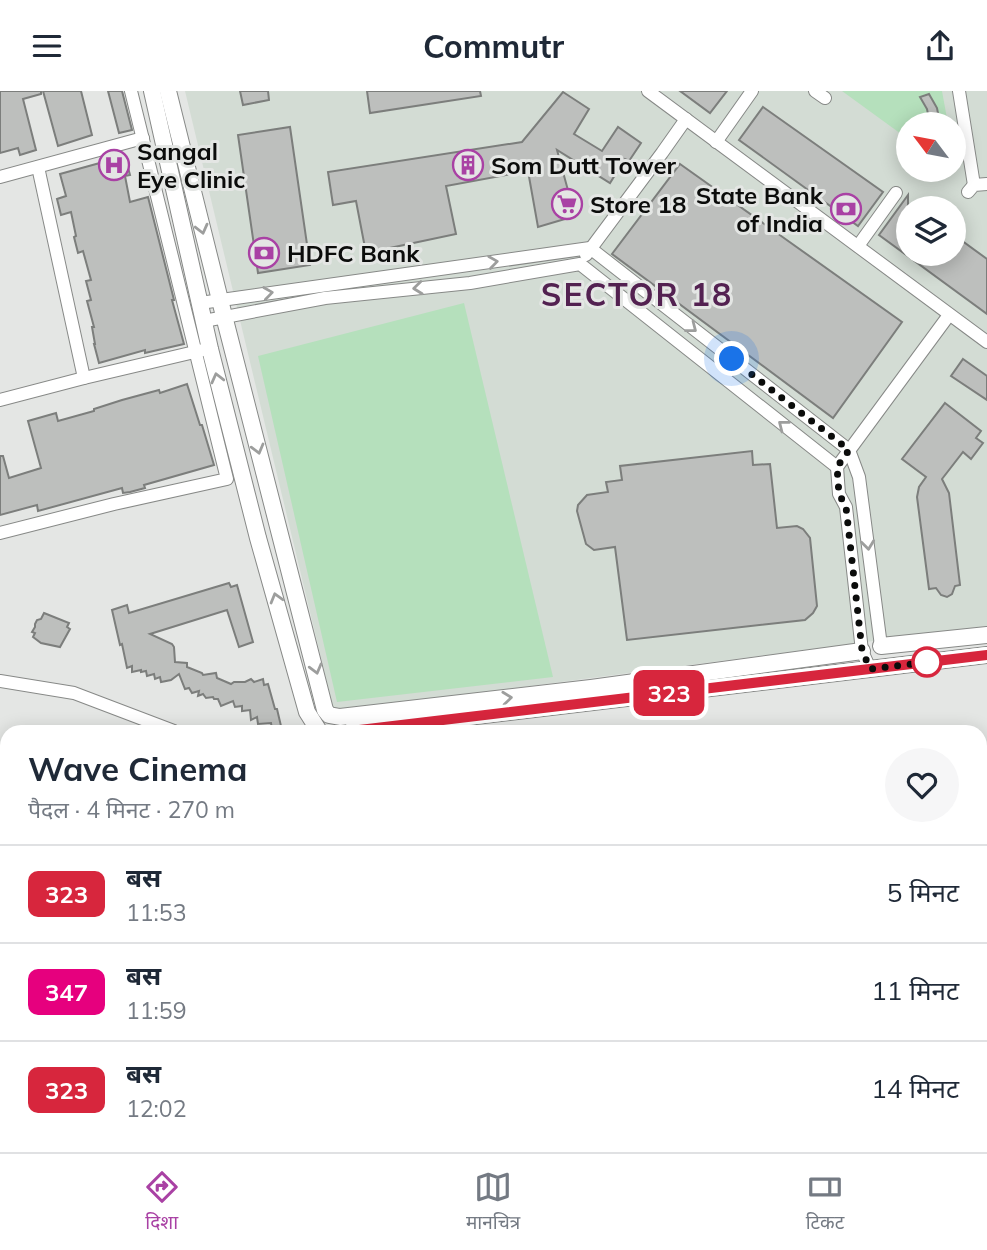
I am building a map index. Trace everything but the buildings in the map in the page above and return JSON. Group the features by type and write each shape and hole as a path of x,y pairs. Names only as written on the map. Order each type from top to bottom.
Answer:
{"street":[{"path":"131,91 307,712 315,725"},
{"path":"0,533 227,479 203,350 205,321 152,91"},
{"path":"168,91 329,715 340,717 591,688 862,650"},
{"path":"648,91 987,342"},
{"path":"716,142 752,91"},
{"path":"959,91 976,187"},
{"path":"580,264 685,119"},
{"path":"0,177 143,138"},
{"path":"38,167 84,378"},
{"path":"858,246 896,193"},
{"path":"200,303 590,248 849,450 859,477 881,646 987,635"},
{"path":"205,321 325,298 470,283 580,264 837,467"},
{"path":"870,669 862,650 846,507 839,494 837,467 949,315"},
{"path":"0,400 203,350"},
{"path":"401,725 987,655"},
{"path":"0,681 74,693 158,725"},
{"path":"322,725 329,715"}],"shaded area":[{"path":"185,91 987,91 987,626 334,712"}],"green space":[{"path":"842,91 942,91 946,112 896,112 896,130"},
{"path":"464,303 553,677 337,702 258,356"}],"bus line":[{"name":"323","path":"401,725 987,655"}],"place":[{"name":"Sangal Eye Clinic","path":"114,165"},
{"name":"Som Dutt Tower","path":"468,165"},
{"name":"Store 18","path":"567,204"},
{"name":"State Bank of India","path":"846,209"},
{"name":"HDFC Bank","path":"264,253"}],"district":[{"name":"SECTOR 18","path":"637,294"}],"route":[{"path":"732,359 849,450 837,467 839,494 846,507 862,650 870,669 937,661 927,662"}]}
